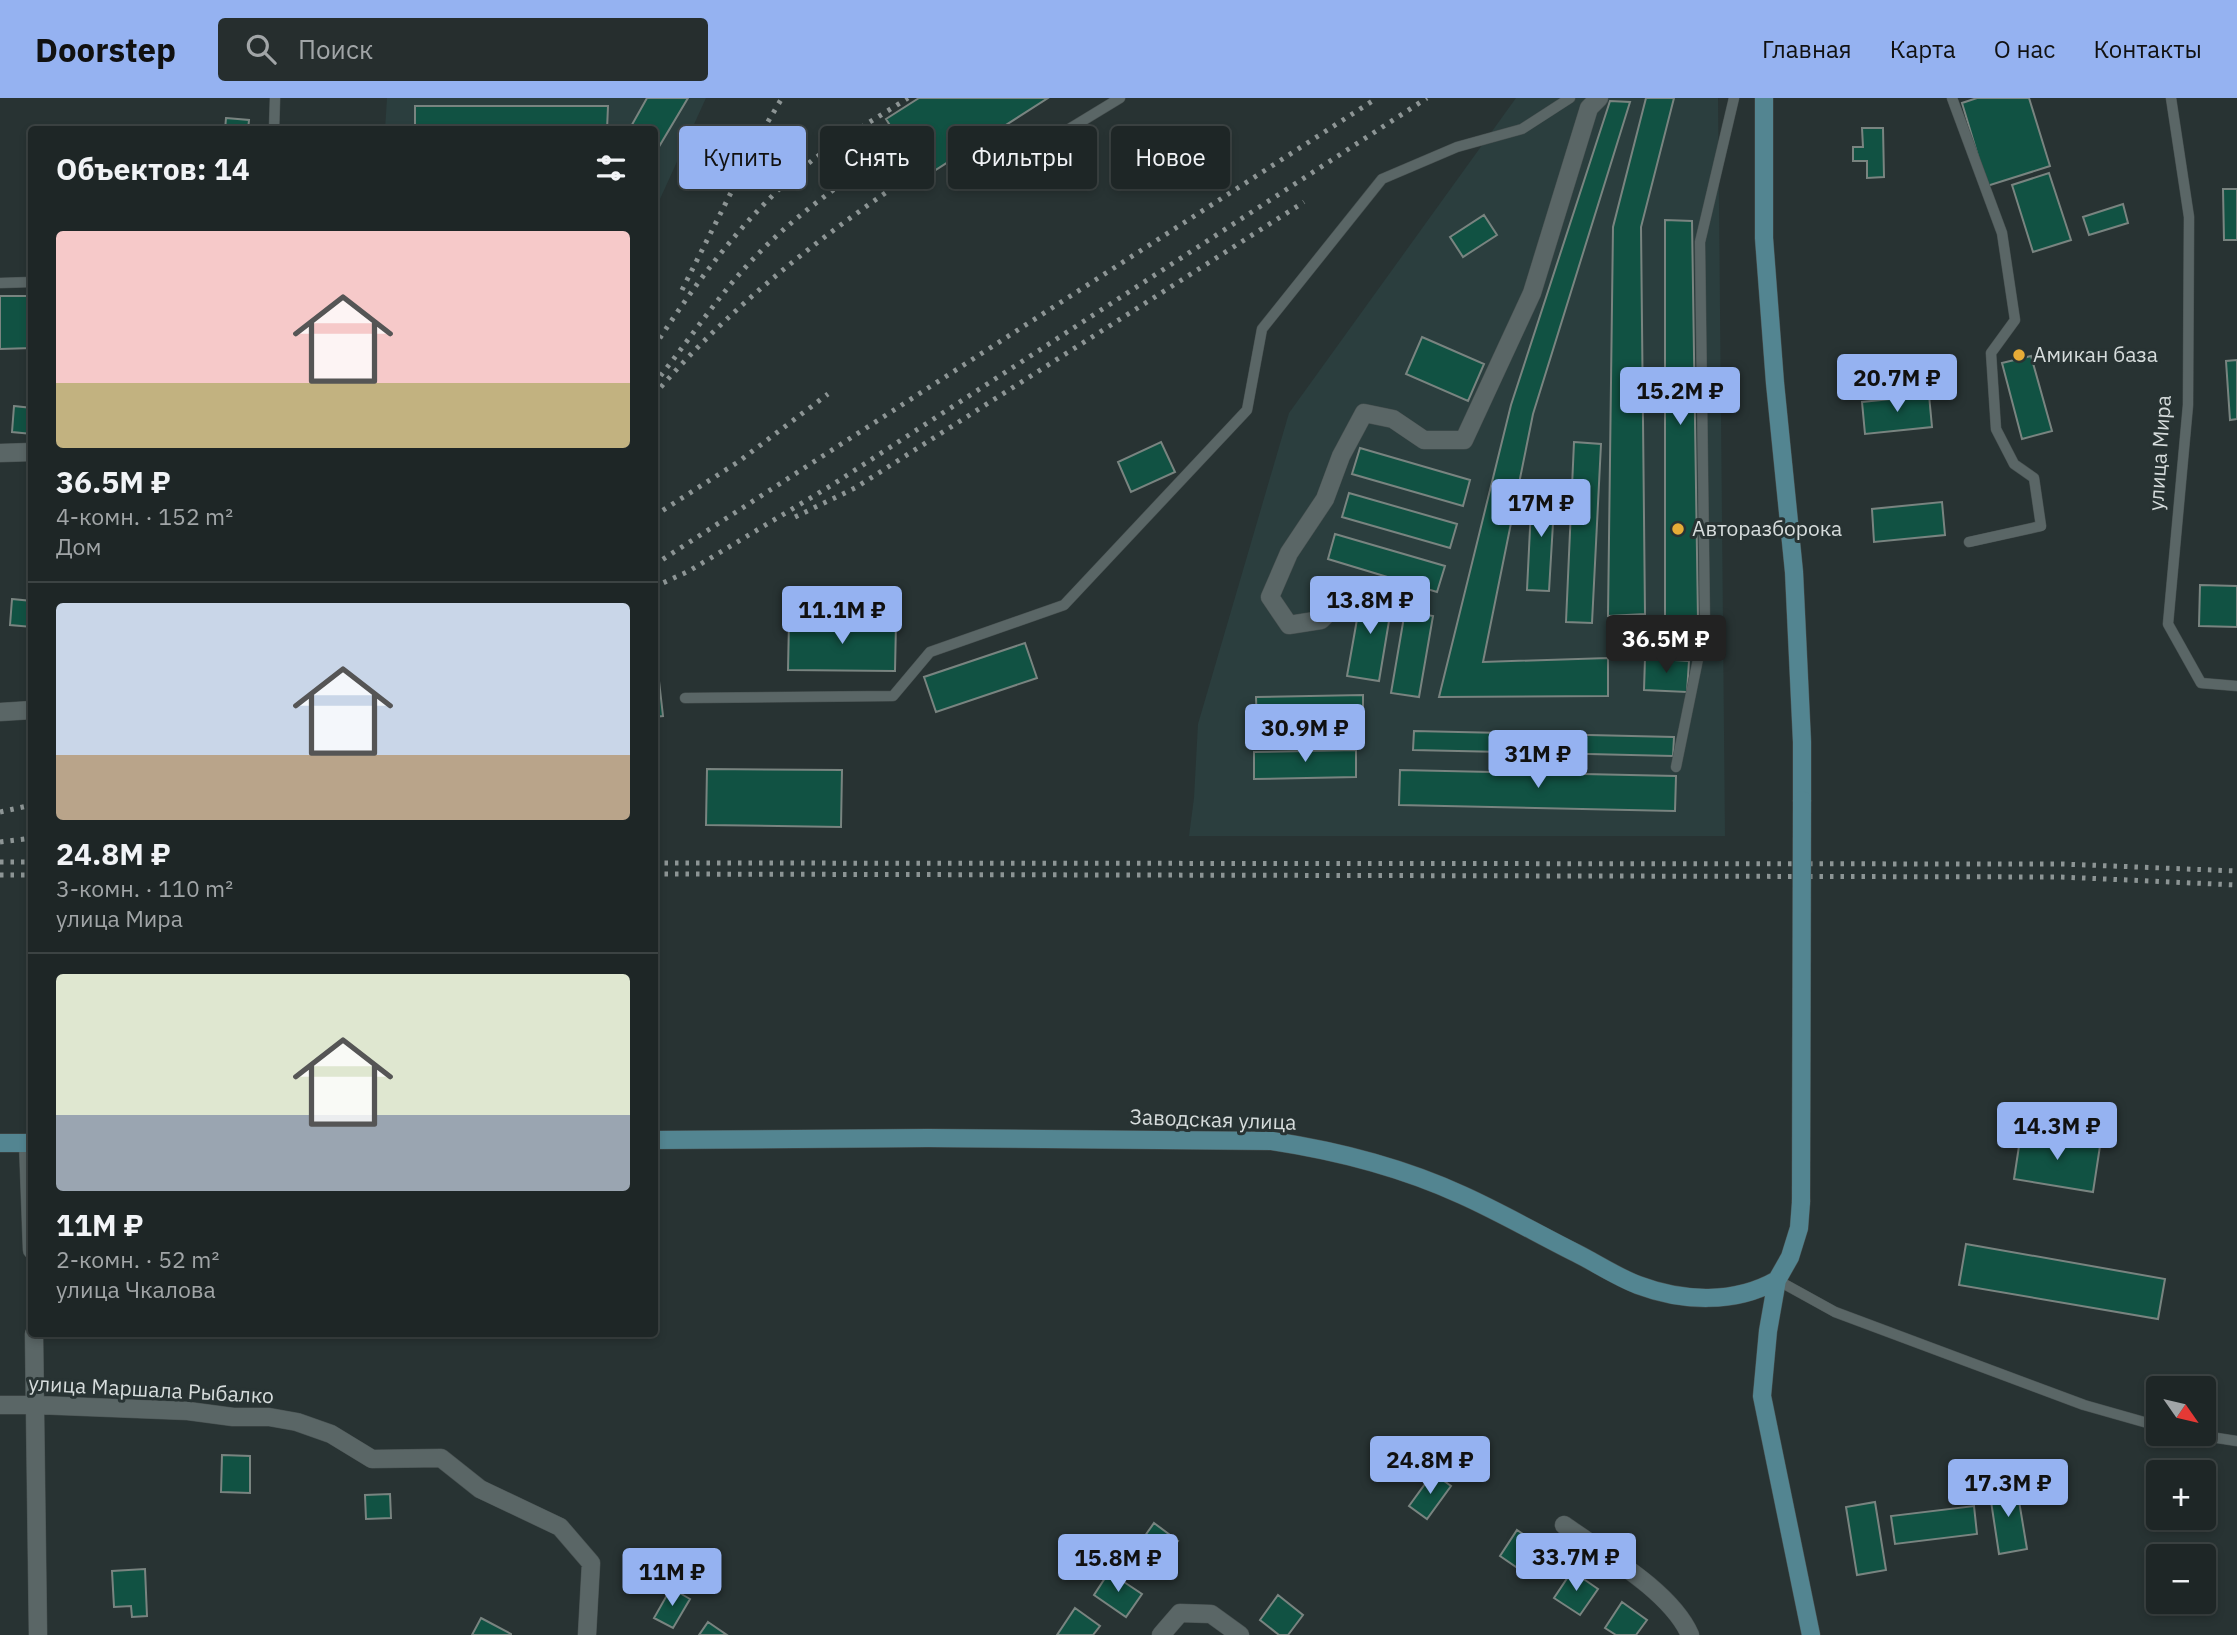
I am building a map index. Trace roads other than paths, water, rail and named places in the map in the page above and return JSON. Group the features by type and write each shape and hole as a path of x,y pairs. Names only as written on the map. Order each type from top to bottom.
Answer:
{"main road":[{"path":"1764,98 1764,238 1794,572 1802,800 1801,1202 1799,1228 1790,1257 1777,1280 1768,1331 1762,1396 1811,1635"},
{"name":"Заводская улица","path":"658,1140 928,1138 1272,1141 1323,1148 1370,1160 1461,1194 1638,1285 1693,1298 1741,1295 1759,1290 1777,1280"},
{"path":"0,1143 28,1143"}],"street":[{"path":"1337,604 1321,620 1289,625 1270,597 1289,553 1325,499 1341,456 1364,413 1393,419 1424,440 1464,440 1532,293 1589,108 1599,98"},
{"path":"0,453 28,452"},
{"path":"0,712 28,710"},
{"path":"34,1337 38,1635"},
{"name":"улица Маршала Рыбалко","path":"0,1405 188,1411 233,1417 269,1417 297,1422 331,1434 372,1459 441,1458 481,1489 560,1527 591,1563 587,1635"},
{"path":"1564,1525 1675,1609 1690,1635"},
{"path":"1161,1635 1180,1613 1211,1614 1240,1635"}],"lane":[{"path":"274,126 275,98"},
{"path":"1074,126 1120,98"},
{"path":"685,698 893,696 930,652 1064,605 1247,410 1262,330 1382,179 1457,147 1522,129 1570,98"},
{"path":"1676,767 1705,625 1700,242 1734,98"},
{"path":"1952,98 2002,233 2015,320 1991,353 1996,429 2014,464 2034,478 2041,526 1969,542"},
{"name":"улица Мира","path":"2171,98 2189,230 2188,405 2168,624 2201,683 2237,686"},
{"path":"0,283 28,282"},
{"path":"1777,1280 1835,1312 2084,1405 2146,1423"},
{"path":"2216,1438 2237,1441"}],"railway":[{"path":"682,290 760,135 782,98"},
{"path":"658,341 723,251 783,186 829,148 908,98"},
{"path":"658,562 1377,98"},
{"path":"658,585 689,571 832,485 1427,98"},
{"path":"658,379 760,251 835,189"},
{"path":"658,390 683,362 746,302 813,246 892,189"},
{"path":"795,517 855,488 1304,202"},
{"path":"658,513 738,462 828,394"},
{"path":"0,812 28,806"},
{"path":"0,842 28,838"},
{"path":"0,862 28,862"},
{"path":"658,863 2062,864 2237,871"},
{"path":"658,874 2061,877 2237,885"},
{"path":"0,875 28,875"}],"place":[{"name":"Амикан база","path":"2019,355"},
{"name":"Авторазборока","path":"1678,529"}]}
